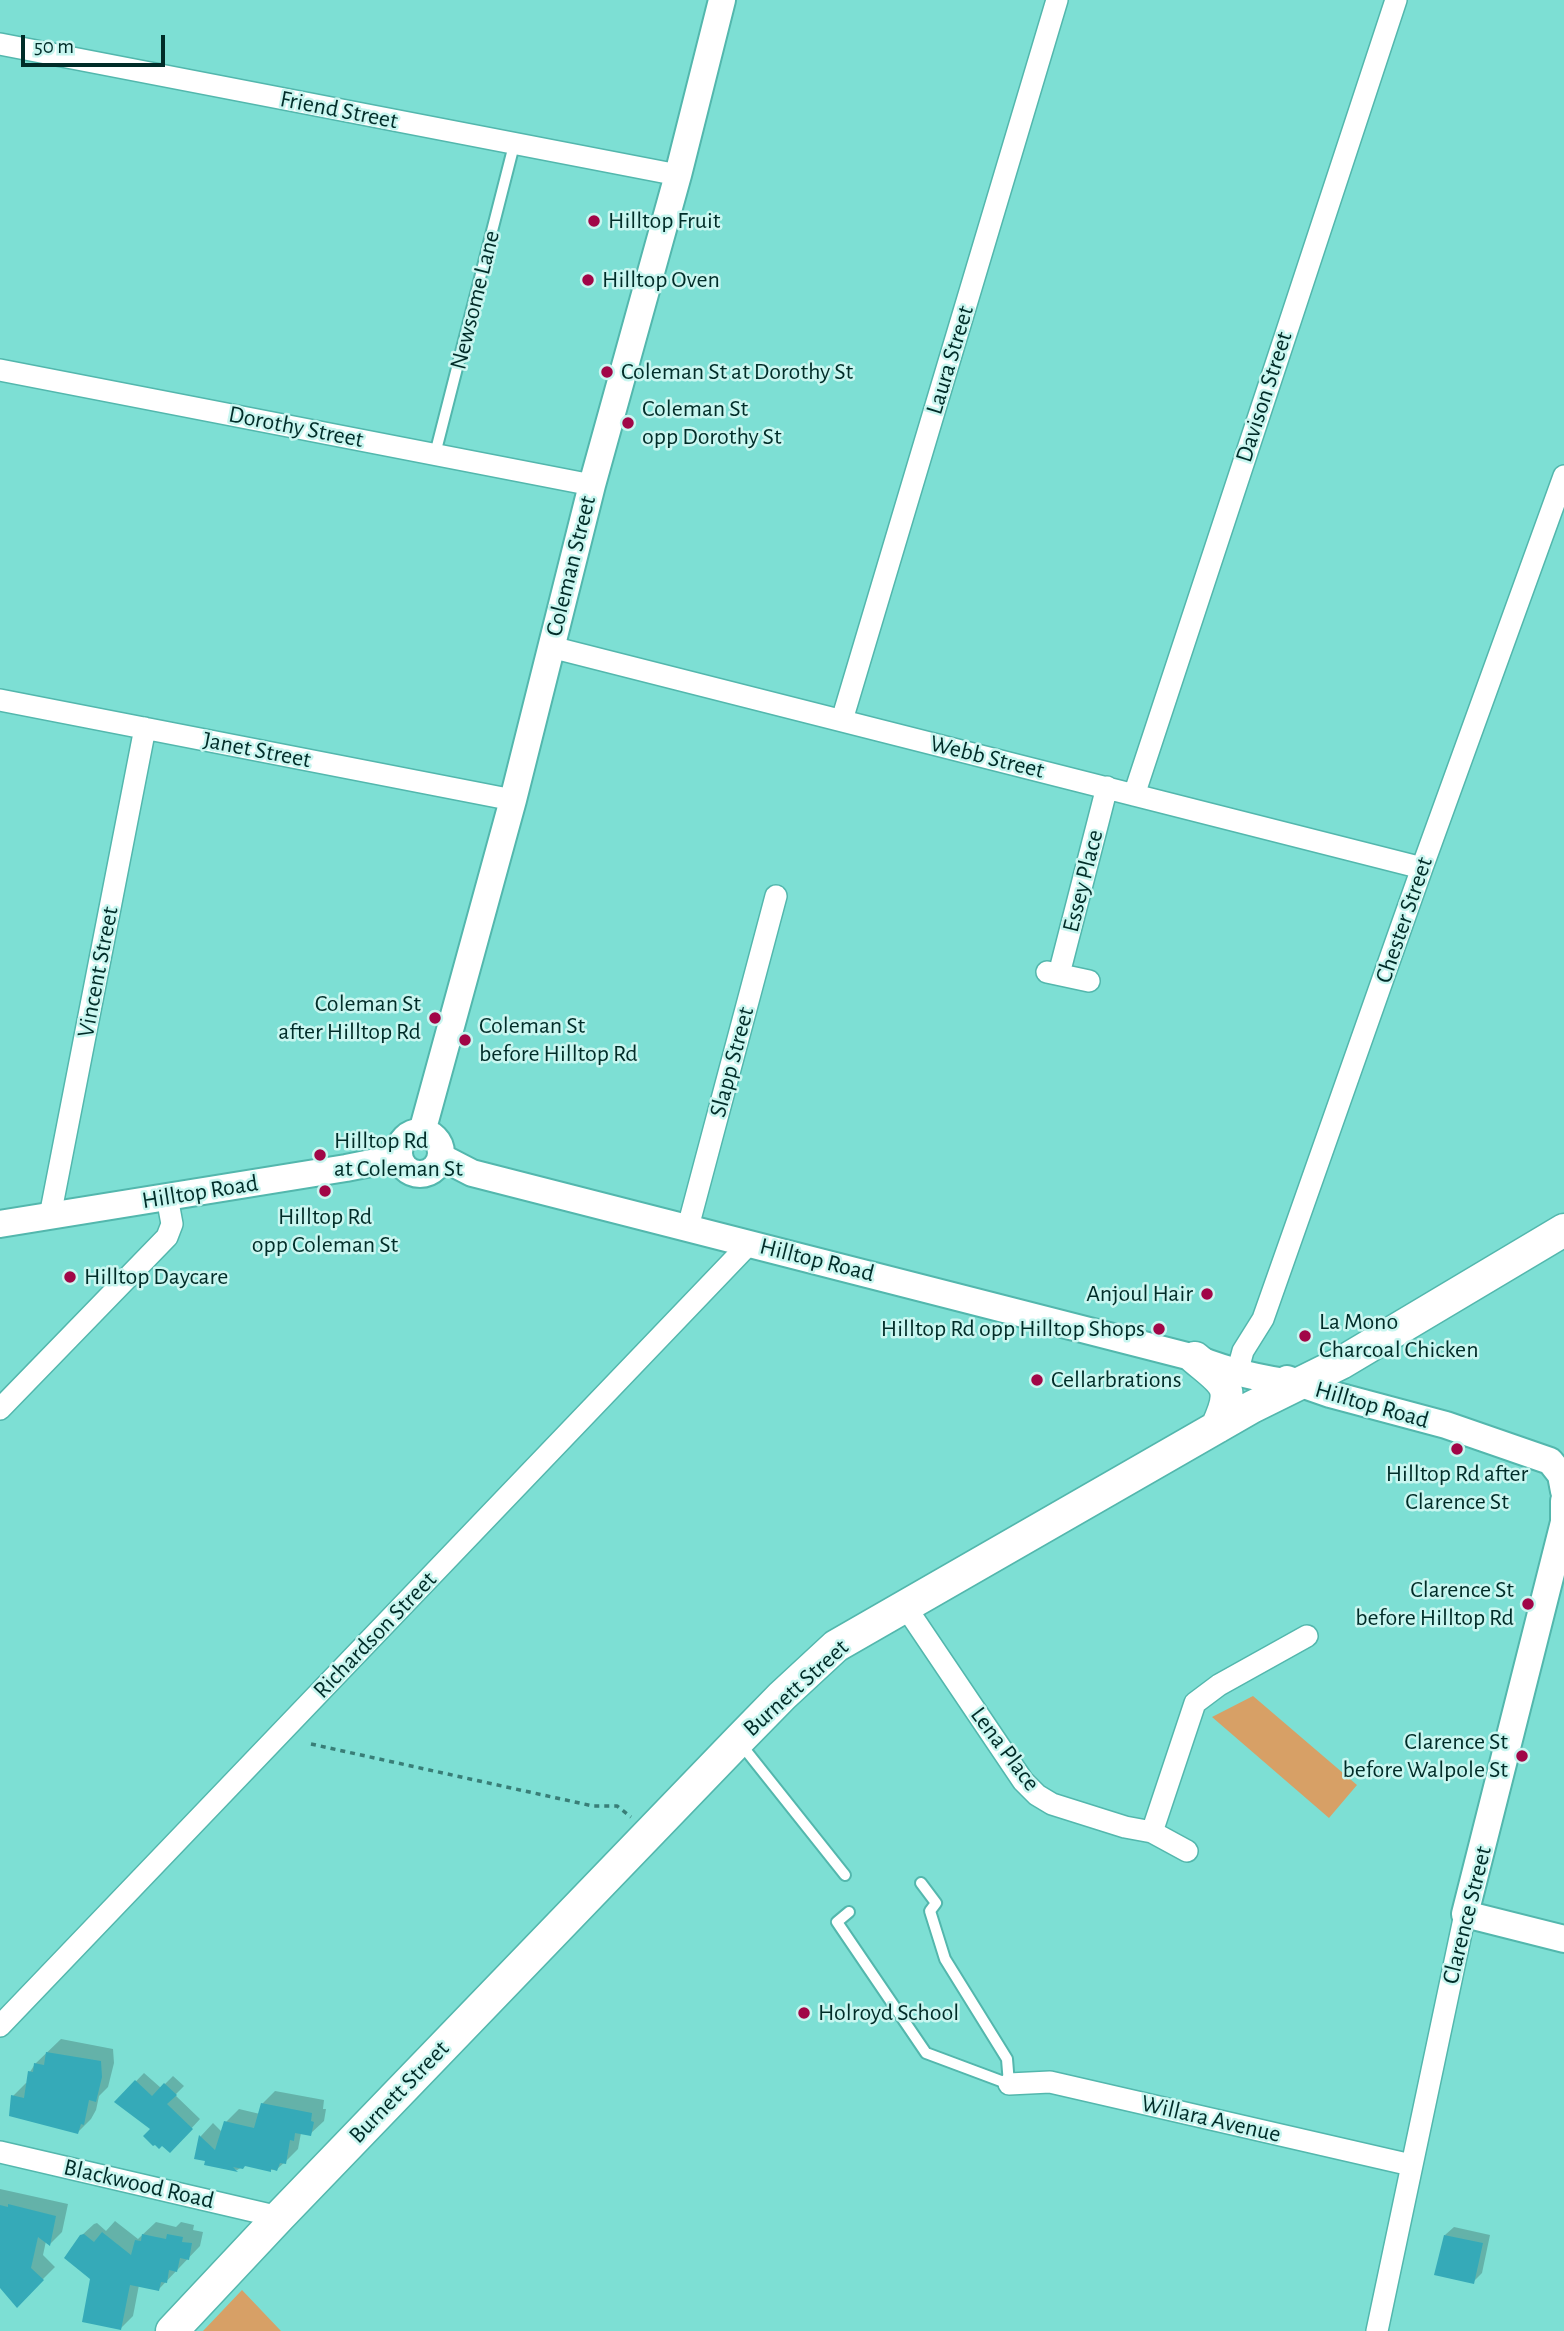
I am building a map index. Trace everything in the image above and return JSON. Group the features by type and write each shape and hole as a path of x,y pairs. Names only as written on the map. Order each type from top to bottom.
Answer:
{"main road":[{"name":"Burnett Street","path":"172,2331 738,1741 835,1646 1217,1427 1341,1363 1564,1230"},
{"path":"1195,1358 1222,1381 1227,1389 1226,1408 1217,1427"}],"street":[{"name":"Coleman Street","path":"422,1132 513,800 592,485 678,175 722,0"},
{"name":"Laura Street","path":"842,720 1057,0"},
{"name":"Davison Street","path":"1134,795 1396,0"},
{"name":"Friend Street","path":"0,44 678,175"},
{"name":"Dorothy Street","path":"0,370 592,485"},
{"name":"Chester Street","path":"1240,1362 1243,1351 1263,1320 1564,476"},
{"name":"Webb Street","path":"551,647 1422,868"},
{"name":"Janet Street","path":"0,700 513,800"},
{"name":"Vincent Street","path":"50,1216 145,728"},
{"name":"Essey Place","path":"1089,981 1053,973 1107,787"},
{"name":"Slapp Street","path":"688,1227 776,896"},
{"path":"422,1132 429,1134 439,1143 441,1157 434,1170 421,1175 402,1164 399,1154 403,1140 414,1133 422,1132"},
{"name":"Hilltop Road","path":"0,1224 346,1168 381,1161 399,1154"},
{"name":"Hilltop Road","path":"441,1157 472,1173 1195,1358 1257,1379 1299,1384"},
{"path":"0,1409 167,1237 172,1224 167,1198"},
{"name":"Richardson Street","path":"0,2026 750,1243"},
{"name":"Hilltop Road","path":"1195,1358 1219,1356 1299,1384 1446,1425 1550,1461 1563,1473"},
{"name":"Clarence Street","path":"1377,2331 1465,1914 1564,1522 1564,1502"},
{"name":"Lena Place","path":"905,1606 1023,1781 1037,1796 1052,1804 1125,1827 1152,1832 1187,1851"},
{"path":"1152,1832 1195,1703 1219,1685 1307,1636"},
{"path":"1465,1914 1564,1939"},
{"name":"Willara Avenue","path":"1009,2084 1049,2082 1411,2165"},
{"name":"Blackwood Road","path":"0,2152 279,2217"}],"lane":[{"name":"Newsome Lane","path":"435,454 514,145"},
{"path":"738,1741 845,1875"},
{"path":"849,1912 837,1922 926,2053 1009,2084 1007,2059 945,1959 930,1911 936,1903 921,1883"}],"path":[{"path":"311,1744 593,1806 617,1806 634,1819"}],"shaded area":[{"path":"1253,1696 1357,1785 1329,1818 1212,1717"},
{"path":"242,2290 281,2331 203,2331"}],"building":[{"path":"46,2052 101,2061 102,2077 96,2102 89,2100 84,2125 81,2124 78,2134 9,2116 11,2095 24,2098 28,2071 33,2072 34,2063 44,2065"},
{"path":"135,2080 152,2096 164,2083 177,2095 167,2104 193,2129 170,2153 162,2146 159,2149 153,2146 143,2136 150,2129 114,2102"},
{"path":"261,2103 312,2113 311,2121 314,2122 311,2136 295,2133 294,2141 290,2140 286,2164 280,2163 277,2171 271,2169 271,2172 245,2166 243,2169 233,2167 238,2172 204,2165 205,2161 194,2159 199,2135 215,2150 224,2121 254,2128"},
{"path":"8,2204 56,2216 50,2246 38,2237 31,2268 44,2280 17,2308 0,2288 0,2205 8,2207"},
{"path":"102,2232 131,2255 135,2240 141,2241 142,2234 166,2239 167,2234 183,2237 182,2242 192,2243 189,2260 180,2258 177,2272 169,2270 167,2283 161,2282 159,2291 130,2285 121,2330 82,2322 90,2279 64,2258 80,2235 84,2234 94,2242"},
{"path":"1444,2235 1483,2243 1474,2284 1434,2275"}],"place":[{"name":"Hilltop Fruit","path":"594,221"},
{"name":"Hilltop Oven","path":"588,280"},
{"name":"Coleman St at Dorothy St","path":"607,372"},
{"name":"Coleman St opp Dorothy St","path":"628,423"},
{"name":"Coleman St after Hilltop Rd","path":"435,1018"},
{"name":"Coleman St before Hilltop Rd","path":"465,1040"},
{"name":"Hilltop Rd at Coleman St","path":"320,1155"},
{"name":"Hilltop Rd opp Coleman St","path":"325,1191"},
{"name":"Hilltop Daycare","path":"70,1277"},
{"name":"Anjoul Hair","path":"1207,1294"},
{"name":"Hilltop Rd opp Hilltop Shops","path":"1159,1329"},
{"name":"La Mono Charcoal Chicken","path":"1305,1336"},
{"name":"Cellarbrations","path":"1037,1380"},
{"name":"Hilltop Rd after Clarence St","path":"1457,1449"},
{"name":"Clarence St before Hilltop Rd","path":"1528,1604"},
{"name":"Clarence St before Walpole St","path":"1522,1756"},
{"name":"Holroyd School","path":"804,2013"}]}
